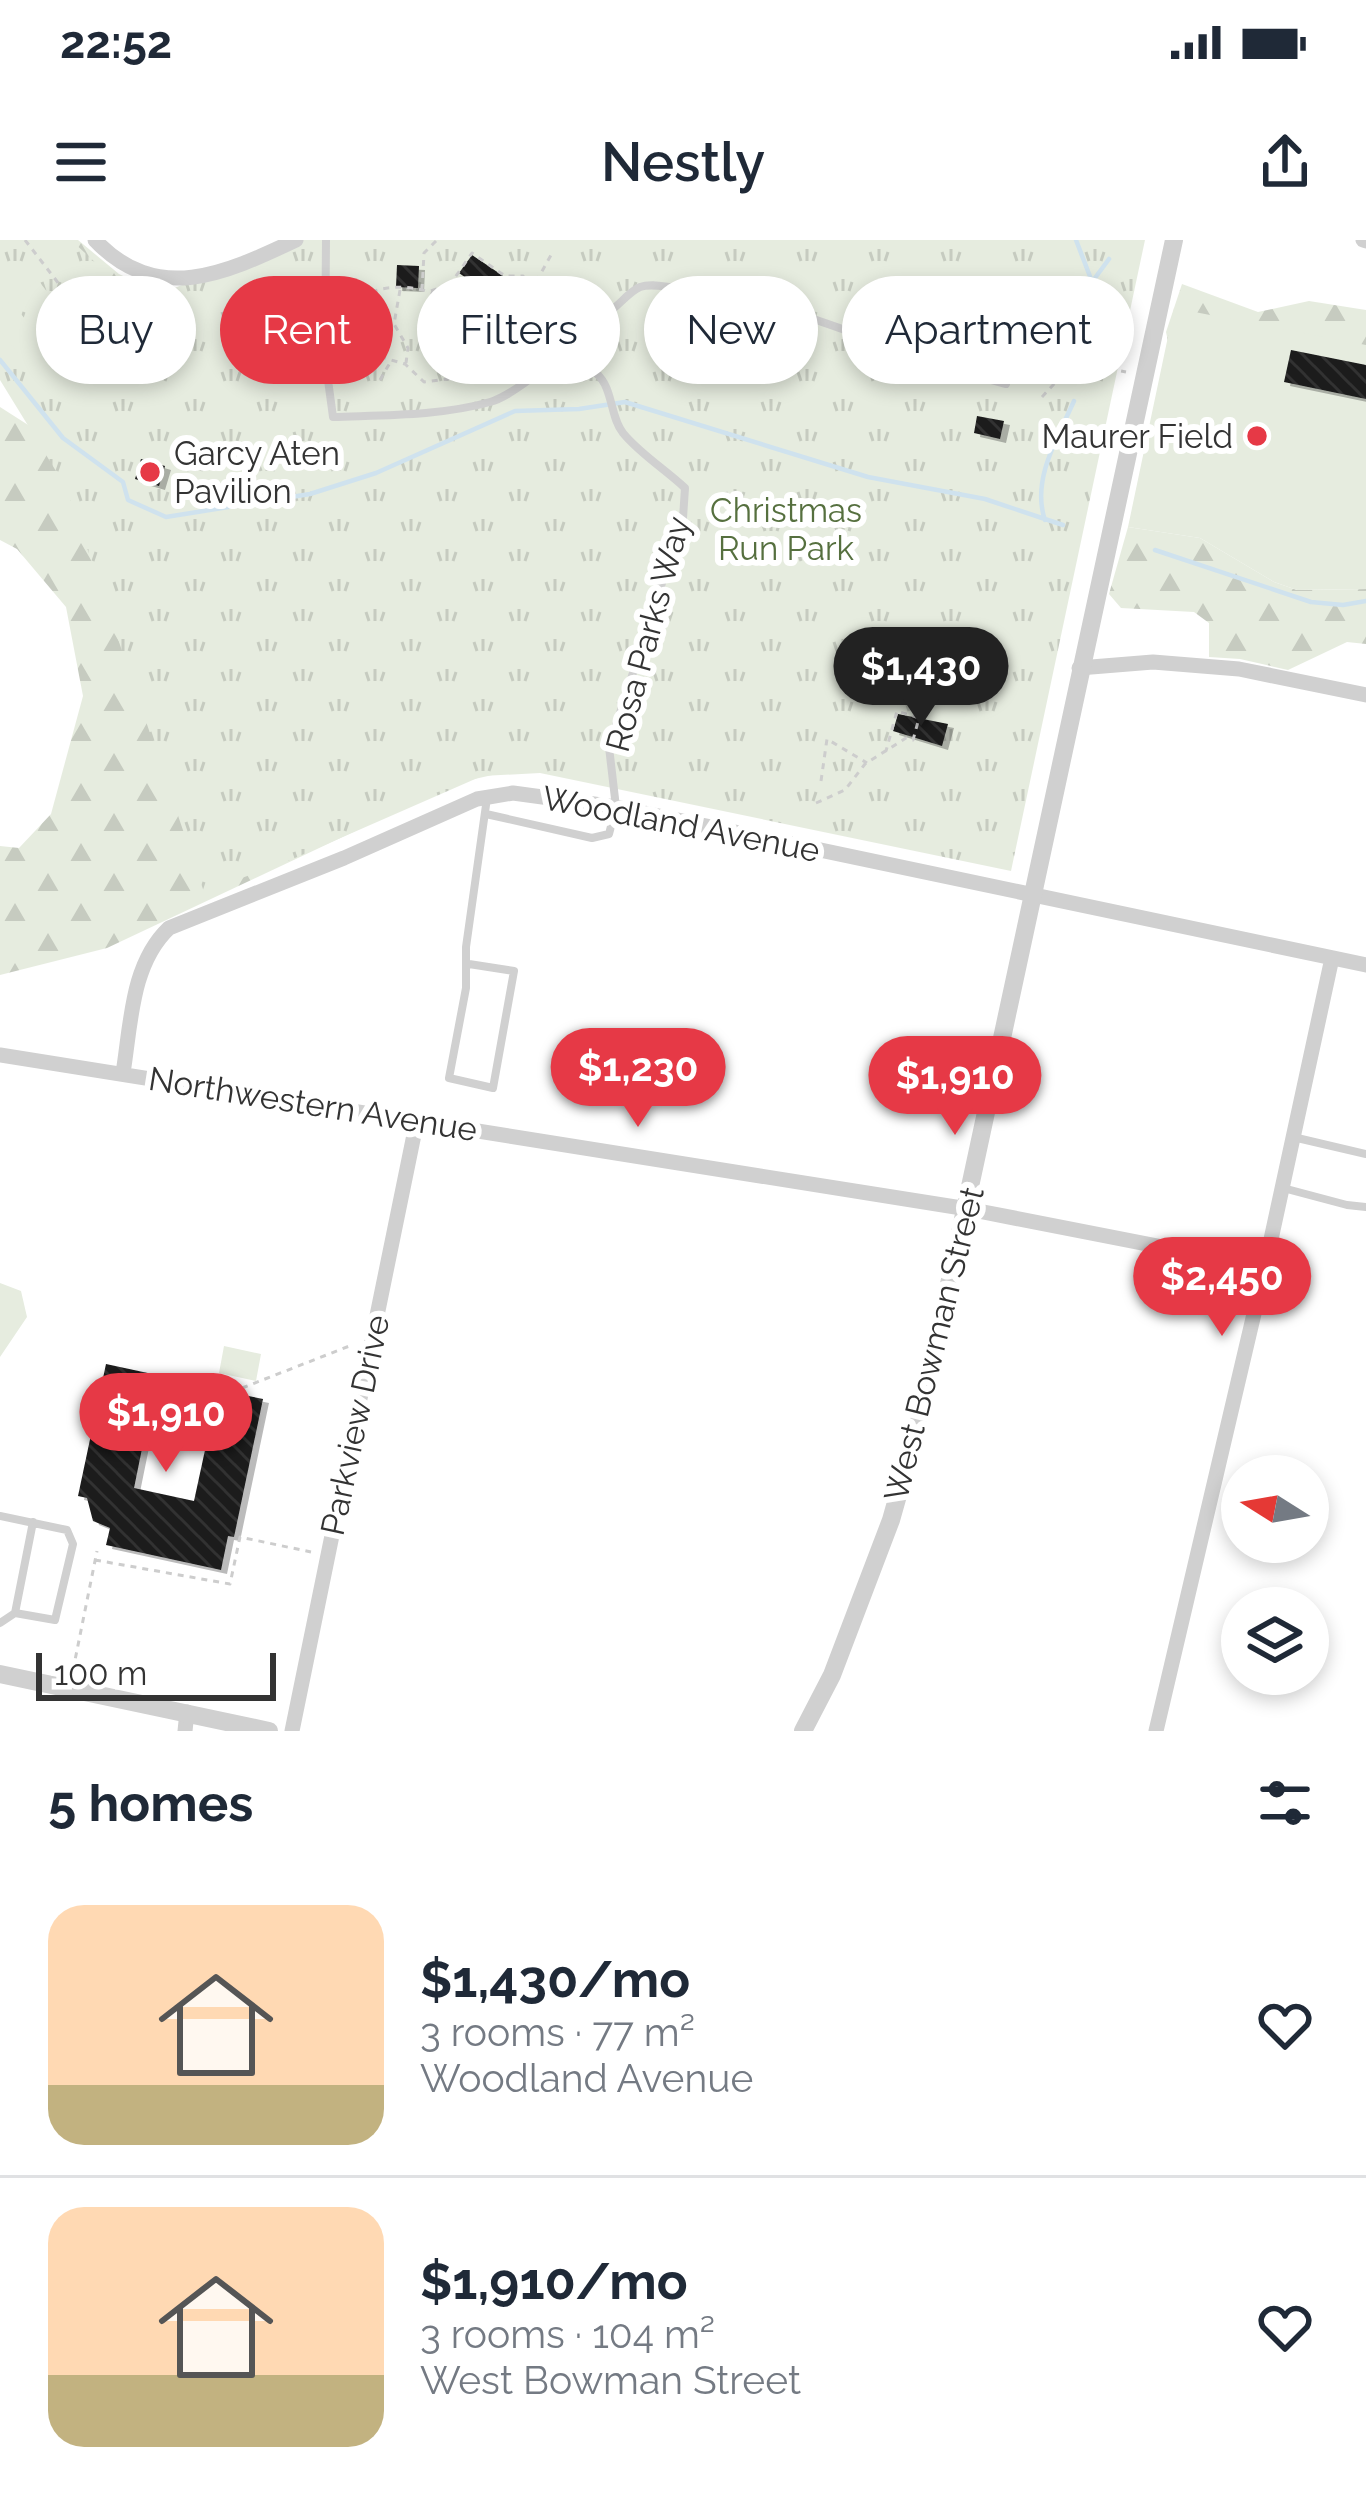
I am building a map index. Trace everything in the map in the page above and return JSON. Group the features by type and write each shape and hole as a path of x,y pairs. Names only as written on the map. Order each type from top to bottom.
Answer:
{"street":[{"path":"94,240 127,268 158,278 189,279 228,269 296,240"},
{"name":"West Bowman Street","path":"803,1731 832,1675 891,1520 921,1414 1174,240"},
{"path":"1079,668 1153,662 1239,669 1366,695"},
{"name":"Woodland Avenue","path":"123,1073 142,964 152,943 169,928 512,793 616,807 1366,964"},
{"path":"1156,1731 1332,958"},
{"name":"Northwestern Avenue","path":"0,1055 968,1209 1265,1267"},
{"name":"Parkview Drive","path":"292,1731 417,1120"},
{"path":"0,1674 70,1688 186,1722 269,1731"}],"lane":[{"path":"326,240 325,358 333,417 409,414 490,402 523,384"},
{"path":"620,303 637,288 651,285 734,297 842,328"},
{"name":"Rosa Parks Way","path":"604,384 621,431 685,488 683,518 663,589 609,747 616,807"},
{"path":"469,964 514,971 493,1088 449,1078 469,964 466,947 472,894 487,806 603,838 609,834 616,807"},
{"path":"1293,1137 1366,1154"},
{"path":"1282,1187 1366,1207"},
{"path":"0,1516 67,1530 73,1544 55,1620 15,1613 0,1623"},
{"path":"15,1613 33,1522"}],"path":[{"path":"25,240 53,276"},
{"path":"423,276 424,253 437,240"},
{"path":"456,276 472,253 506,276"},
{"path":"539,276 550,255"},
{"path":"393,290 417,290"},
{"path":"400,290 394,324 408,348 405,365"},
{"path":"393,362 417,376"},
{"path":"1042,397 1054,384"},
{"path":"816,802 845,790 867,763 886,751 906,738 913,740 919,718 897,711 886,751"},
{"path":"820,781 827,740 867,763"},
{"path":"856,778 865,780"},
{"path":"242,1388 354,1344"},
{"path":"95,1560 230,1584 240,1537 311,1552"},
{"path":"70,1688 97,1551"}],"green space":[{"name":"Christmas Run Park","path":"0,240 71,240 110,276 36,276 36,384 196,384 196,280 299,240 1145,240 1134,292 1134,276 842,276 842,384 1114,384 1011,871 540,773 482,776 288,861 204,892 67,489 0,380"},
{"path":"39,240 78,240 123,276 94,276"},
{"path":"36,282 36,319 18,296"},
{"path":"1182,284 1258,312 1309,301 1366,310 1366,359 1170,351 1166,332"},
{"path":"11,301 36,333 36,354 25,362 0,330 0,310"},
{"name":"Maurer Field","path":"1174,308 1366,345 1366,589 1297,590 1274,582 1200,538 1128,527"},
{"path":"0,407 554,761 457,783 107,948 0,975 0,846 19,848 51,814 83,696 66,607 17,549 0,540"},
{"path":"1128,527 1200,538 1274,582 1297,590 1366,589 1366,644 1347,642 1288,670 1209,657 1209,623 1194,612 1121,608 1109,594"},
{"path":"0,1283 21,1291 27,1317 0,1357"},
{"path":"224,1346 261,1354 256,1381 219,1373"}],"building":[{"path":"472,255 503,276 463,276 459,273"},
{"path":"397,265 419,266 417,288 396,287"},
{"path":"1291,350 1366,365 1366,399 1284,382"},
{"path":"977,416 1004,421 1000,439 974,433"},
{"name":"Garcy Aten Pavilion","path":"141,459 165,466 159,486 135,479"},
{"path":"898,714 948,724 942,746 893,731"},
{"path":"106,1364 157,1375 134,1488 194,1501 218,1390 263,1399 234,1537 228,1536 221,1570 106,1545 110,1528 93,1521 87,1498 78,1496"}],"waterway":[{"path":"1076,240 1090,276"},
{"path":"1096,276 1109,259"},
{"path":"0,360 63,438 123,482 128,500 166,517 310,494 376,473 515,411 625,402 868,477 985,499 1063,525"},
{"path":"1045,520 1044,474 1074,401"},
{"path":"1155,550 1311,602 1366,601"}],"place":[{"name":"Maurer Field","path":"1257,436"},
{"name":"Garcy Aten Pavilion","path":"150,472"}]}
